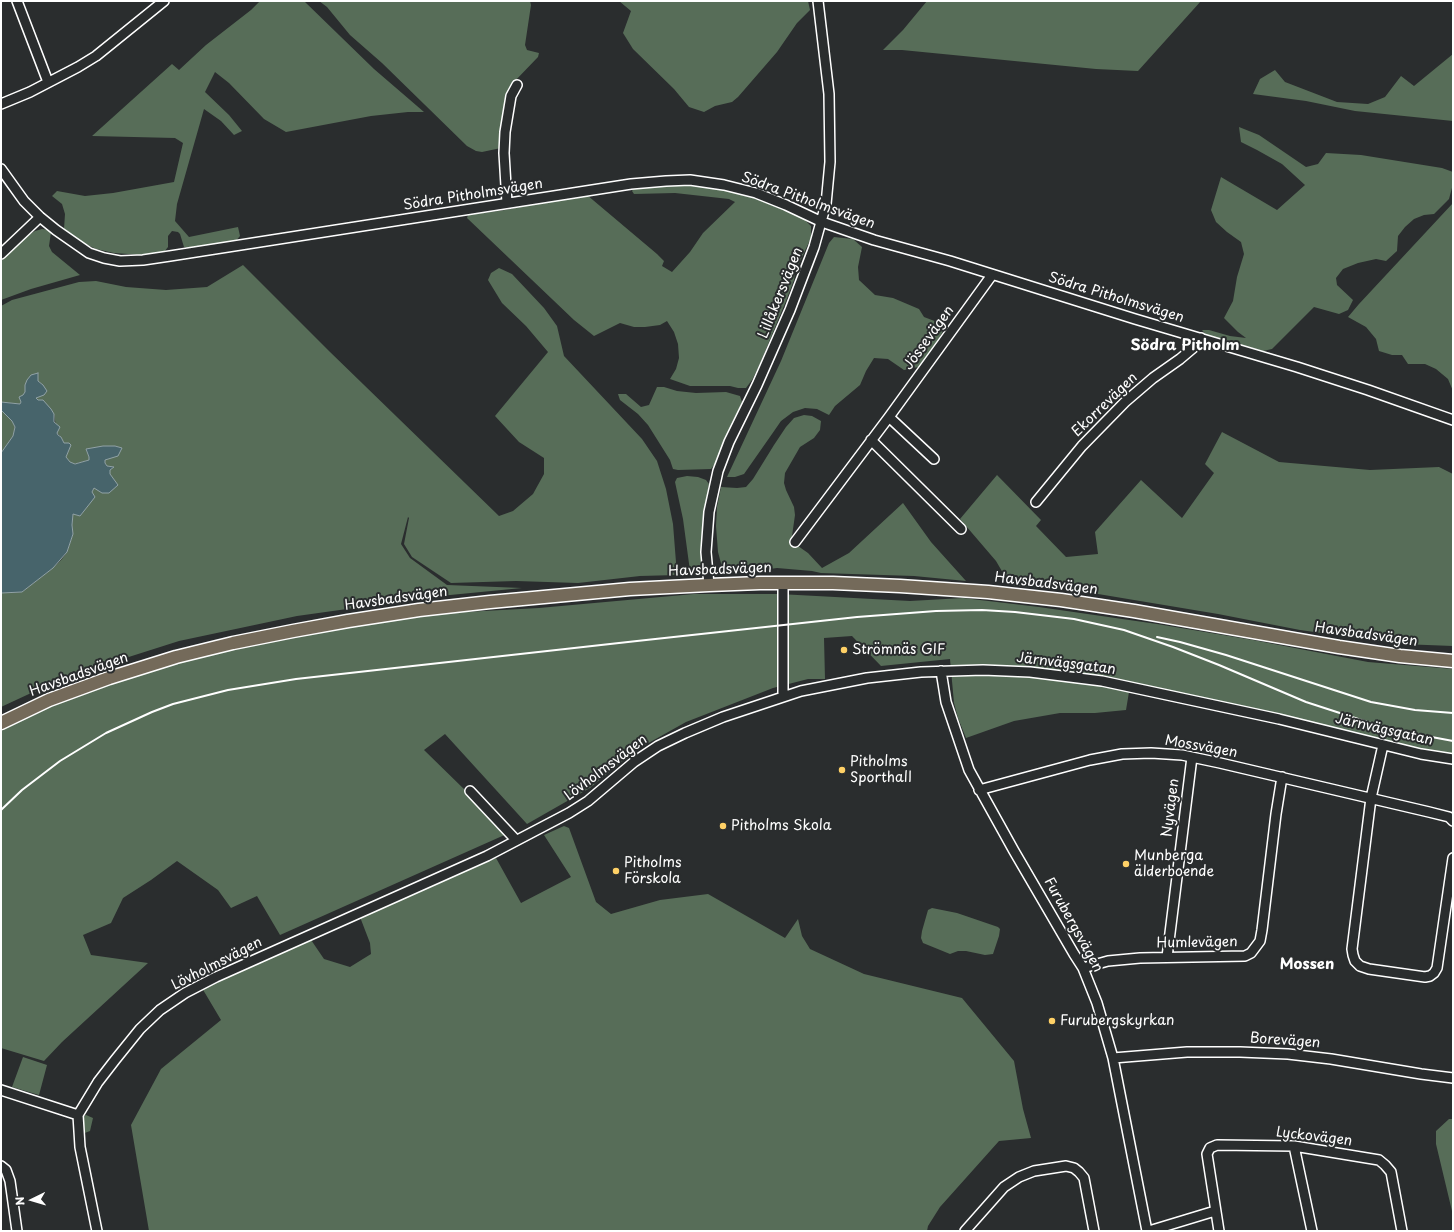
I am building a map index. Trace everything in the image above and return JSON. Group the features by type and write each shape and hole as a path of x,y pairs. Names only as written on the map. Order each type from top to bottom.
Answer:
{"main road":[{"name":"Havsbadsvägen","path":"1,722 49,700 176,657 285,632 348,621 490,602 623,590 709,585 833,583 988,592 1061,600 1339,647 1400,656 1453,661"}],"street":[{"path":"18,1 48,82"},
{"path":"1,104 30,92 96,56 164,1"},
{"name":"Lillåkersvägen","path":"709,585 706,552 710,512 718,471 729,442 757,385 790,310 814,247 822,222 827,197 830,162 829,94 818,1"},
{"path":"507,204 504,153 505,132 512,96 517,85"},
{"name":"Södra Pitholmsvägen","path":"1,170 16,191 40,217 73,243 89,253 112,260 143,260 631,184 690,180 724,185 756,193 822,222 874,240 992,274 1201,338 1368,390 1453,420"},
{"path":"1,254 40,217"},
{"name":"Jössevägen","path":"795,542 889,417 992,274"},
{"name":"Ekorrevägen","path":"1036,502 1082,446 1125,402 1180,359 1201,338"},
{"path":"889,417 934,459"},
{"path":"871,440 961,529"},
{"path":"783,583 783,696"},
{"name":"Järnvägsgatan","path":"783,696 839,683 914,672 983,670 1030,672 1102,680 1421,754 1453,759"},
{"name":"Furubergsvägen","path":"941,671 949,715 969,770 979,790 1083,968 1102,1020 1113,1058 1148,1231"},
{"name":"Lövholmsvägen","path":"78,1115 98,1082 140,1029 160,1010 185,993 251,961 487,856 578,808 634,762 658,746 711,721 783,696"},
{"path":"1383,745 1371,798 1352,949 1355,961 1360,966 1369,969 1426,977 1434,973 1437,968 1453,858"},
{"name":"Mossvägen","path":"979,790 1090,760 1122,754 1151,753 1192,757 1282,777 1449,817 1453,821"},
{"name":"Nyvägen","path":"1167,958 1192,757"},
{"name":"Humlevägen","path":"1083,968 1108,961 1245,956 1251,953 1260,941 1262,930 1282,777"},
{"path":"470,791 516,840"},
{"name":"Borevägen","path":"1113,1058 1187,1052 1288,1054 1331,1059 1453,1078"},
{"path":"1,1090 78,1115 80,1147 97,1231"},
{"name":"Lyckovägen","path":"1219,1231 1207,1154 1210,1148 1217,1145 1294,1146 1379,1160 1390,1172 1402,1231"},
{"path":"1294,1146 1312,1231"},
{"path":"1,1166 6,1170 10,1181 17,1231"},
{"path":"965,1231 1004,1187 1019,1177 1034,1171 1066,1166 1074,1168 1080,1172 1084,1178 1094,1231"},
{"path":"1148,1231 1215,1211"}],"green space":[{"path":"260,1 304,1 374,69 424,112 408,112 371,116 286,132 264,119 229,83 215,72 205,92 229,115 242,131 234,135 221,121 204,109 177,204 175,221 189,237 238,227 240,236 235,242 195,249 184,247 180,234 172,231 168,236 168,247 164,252 142,255 114,253 96,249 76,239 64,229 65,214 62,204 52,196 57,191 85,196 113,193 174,182 183,143 175,138 92,136 172,64 179,70 206,45 251,10"},
{"path":"319,1 530,1 531,5 525,45 527,50 539,53 538,57 513,83 506,99 501,148 482,152 476,151 467,146 382,63 350,35 327,7"},
{"path":"619,1 808,1 810,10 797,23 777,52 738,97 732,102 715,106 704,112 689,107 674,89 633,49 623,33 631,11"},
{"path":"927,1 1201,1 1138,71 1096,69 902,50 883,50 903,30"},
{"path":"1453,54 1453,121 1355,111 1306,101 1253,94 1260,79 1275,70 1285,82 1337,102 1368,104 1385,97 1401,76 1414,86"},
{"path":"1239,127 1259,135 1306,167 1318,164 1326,153 1361,155 1442,168 1453,172 1453,184 1449,199 1434,214 1424,215 1414,219 1405,227 1398,236 1397,251 1386,261 1376,259 1358,263 1343,269 1336,278 1337,285 1353,300 1348,310 1339,314 1314,307 1272,349 1263,351 1206,335 1202,330 1209,330 1230,336 1246,338 1224,318 1233,301 1237,277 1244,254 1241,242 1216,222 1211,210 1221,177 1277,210 1305,185 1282,164 1241,142"},
{"path":"687,184 731,190 744,196 755,197 791,212 805,220 811,226 811,238 795,272 794,280 786,301 759,366 746,388 730,386 690,386 670,379 676,369 679,358 678,344 674,332 667,321 660,325 645,327 634,327 620,323 594,336 574,320 467,218 468,215 505,210 569,197 587,195 657,254 664,261 662,266 672,272 690,252 703,233 735,202 729,199 675,193 634,194 632,191 634,188 644,186"},
{"path":"1453,203 1453,391 1448,379 1436,369 1425,364 1408,364 1402,355 1392,355 1379,351 1376,339 1366,327 1348,317"},
{"path":"42,229 49,230 51,232 49,246 52,252 80,275 31,289 1,300 1,260 27,236"},
{"path":"834,237 853,239 862,247 858,267 859,280 875,295 893,298 919,309 924,317 945,325 942,333 923,366 904,370 888,359 874,358 860,385 835,406 829,415 817,409 805,408 793,412 781,421 744,474 735,477 727,477 781,361 829,243"},
{"path":"243,265 499,516 513,511 533,494 544,474 544,458 519,442 495,416 548,352 526,326 502,303 488,280 491,273 499,268 512,274 544,308 557,326 564,356 642,439 657,461 666,489 673,524 677,575 640,576 578,583 516,581 451,583 412,557 404,544 408,517 401,544 410,558 447,585 522,588 440,596 297,616 179,641 113,662 29,694 1,707 1,593 22,592 53,568 62,559 67,552 73,534 73,514 80,516 91,501 94,488 115,483 110,474 110,470 114,467 107,466 105,460 121,448 114,446 86,449 89,460 74,464 70,462 66,457 68,450 67,443 64,443 57,433 54,414 36,398 43,385 38,381 38,375 25,385 25,392 20,404 1,402 1,306 12,300 79,282 96,281 126,287 166,290 207,287"},
{"path":"657,387 696,393 726,392 740,396 742,402 717,461 711,469 673,469 670,460 648,425 638,414 620,400 618,394 626,394 641,407 649,405"},
{"path":"1,410 12,421 15,427 13,436 1,453"},
{"path":"804,415 812,416 821,421 820,430 814,438 800,447 785,473 784,483 794,507 795,515 792,536 798,546 808,553 822,568 849,553 903,503 931,542 966,581 914,576 821,573 777,568 741,573 729,572 722,567 718,552 716,526 717,507 721,487 746,487 753,479 786,427 794,418"},
{"path":"1222,432 1279,462 1370,470 1439,467 1453,474 1453,646 1401,644 1300,630 1218,614 1086,592 1010,585 996,561 960,519 997,475 1041,520 1036,526 1066,557 1098,554 1095,532 1141,480 1182,518 1214,473 1205,464"},
{"path":"687,476 698,477 706,480 709,484 704,512 705,552 703,563 696,569 690,571 683,519 675,482 677,478"},
{"path":"694,594 779,594 910,601 963,598 1157,624 1253,640 1368,662 1453,669 1453,759 1130,686 1126,710 1095,713 1060,713 1014,721 966,738 954,703 950,659 881,666 852,636 824,638 825,679 808,679 773,688 686,722 636,750 590,788 527,824 445,734 424,750 509,833 280,935 257,896 231,908 218,890 177,861 123,898 111,923 83,935 91,955 148,963 62,1042 44,1061 1,1048 1,728 18,719 122,678 204,654 409,615 539,608"},
{"path":"564,826 569,828 596,902 611,914 660,900 708,894 785,938 798,919 802,936 810,949 864,974 962,998 1014,1061 1023,1109 1031,1138 999,1141 940,1207 928,1226 927,1231 149,1231 131,1125 161,1069 221,1020 199,983 307,934 324,959 350,967 371,954 370,943 360,917 496,858 521,903 571,877 544,835"},
{"path":"932,908 957,913 998,927 1000,929 999,936 993,954 985,955 958,951 950,954 923,943 921,938 922,931 928,910"},
{"path":"23,1057 47,1065 39,1095 12,1087"},
{"path":"86,1115 93,1118 90,1131 82,1134 82,1117"},
{"path":"1449,1119 1453,1119 1453,1231 1452,1211 1436,1144 1436,1131"}],"water":[{"path":"38,373 38,381 47,391 44,395 36,398 38,400 43,400 51,409 54,414 54,422 60,427 57,433 58,435 64,443 69,443 71,445 66,457 70,462 75,464 89,460 86,449 103,446 115,446 122,448 118,456 105,460 107,466 114,467 110,470 110,474 118,485 109,493 102,493 94,488 92,492 95,497 80,516 73,514 73,534 67,552 53,568 22,592 1,593 1,453 13,436 15,427 12,421 1,410 1,402 20,404 21,402 19,397 25,392 27,380 31,375"}],"railway":[{"path":"1,810 22,790 60,761 106,733 173,704 228,690 296,679 857,617 936,611 982,610 1015,612 1074,619 1124,630 1219,665 1306,702 1389,729 1453,741"},
{"path":"1157,637 1226,655 1371,702 1415,710 1453,713"}],"place":[{"name":"Strömnäs GIF","path":"844,650"},
{"name":"Pitholms Sporthall","path":"842,770"},
{"name":"Pitholms Skola","path":"723,826"},
{"name":"Munberga älderboende","path":"1126,864"},
{"name":"Pitholms Förskola","path":"616,871"},
{"name":"Furubergskyrkan","path":"1052,1021"}],"district":[{"name":"Södra Pitholm","path":"1185,346"},
{"name":"Mossen","path":"1307,965"}]}
